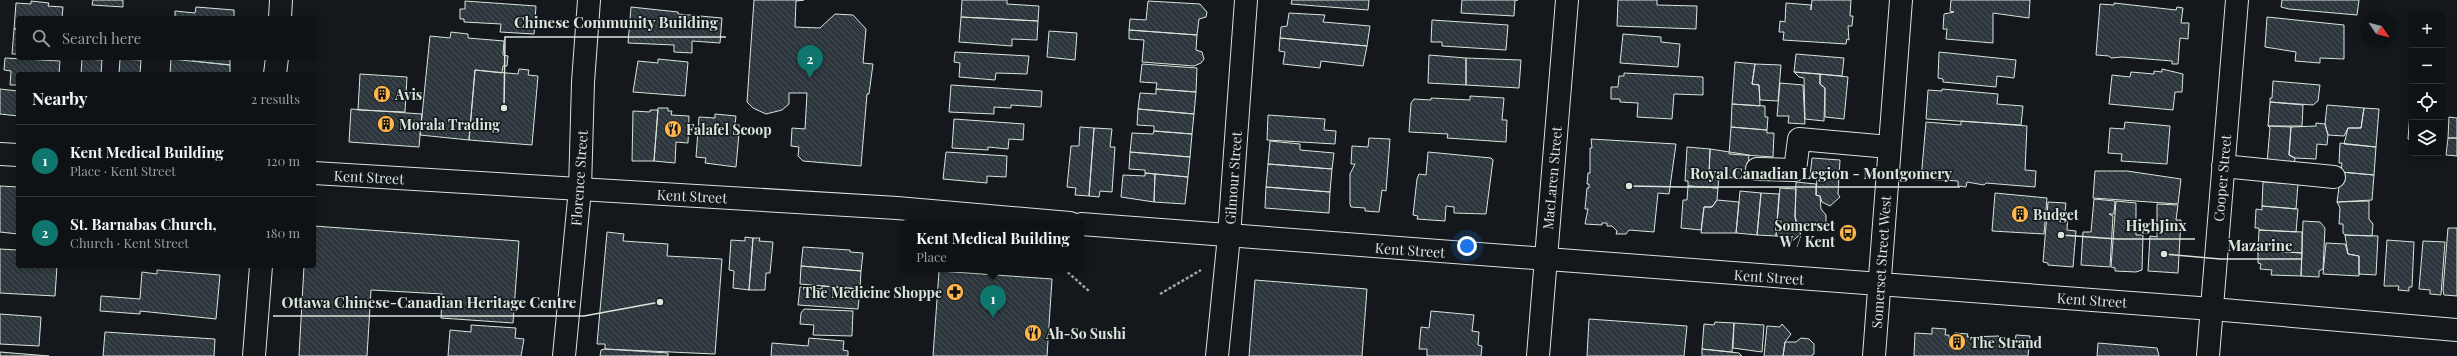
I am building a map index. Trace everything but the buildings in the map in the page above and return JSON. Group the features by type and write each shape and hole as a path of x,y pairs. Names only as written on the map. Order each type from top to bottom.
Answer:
{"main road":[{"path":"280,16 281,0"},
{"name":"Florence Street","path":"564,356 580,189 583,82 589,0"},
{"name":"Gilmour Street","path":"1217,356 1229,236 1246,0"},
{"name":"MacLaren Street","path":"1538,356 1567,0"},
{"name":"Somerset Street West","path":"1874,356 1901,0"},
{"name":"Cooper Street","path":"2208,356 2237,0"},
{"path":"275,72 277,60"},
{"path":"1757,169 1795,170 1799,139 1889,147"},
{"path":"0,154 16,155"},
{"path":"2223,166 2334,176"},
{"name":"Kent Street","path":"316,173 897,208 1035,220"},
{"name":"Kent Street","path":"1084,224 2212,309 2457,330"},
{"path":"254,356 261,268"}],"path":[{"path":"1160,294 1201,270"},
{"path":"1067,272 1090,292"}],"place":[{"name":"St. Barnabas Church,","path":"810,78"},
{"name":"Avis","path":"382,94"},
{"name":"Chinese Community Building","path":"504,108"},
{"name":"Morala Trading","path":"386,124"},
{"name":"Falafel Scoop","path":"673,129"},
{"name":"Royal Canadian Legion - Montgomery","path":"1629,186"},
{"name":"Budget","path":"2020,214"},
{"name":"Somerset W / Kent","path":"1848,233"},
{"name":"HighJinx","path":"2061,235"},
{"name":"Mazarine","path":"2164,254"},
{"name":"The Medicine Shoppe","path":"955,292"},
{"name":"Ottawa Chinese-Canadian Heritage Centre","path":"660,302"},
{"name":"Kent Medical Building","path":"993,318"},
{"name":"Ah-So Sushi","path":"1033,333"},
{"name":"The Strand","path":"1957,342"}]}
